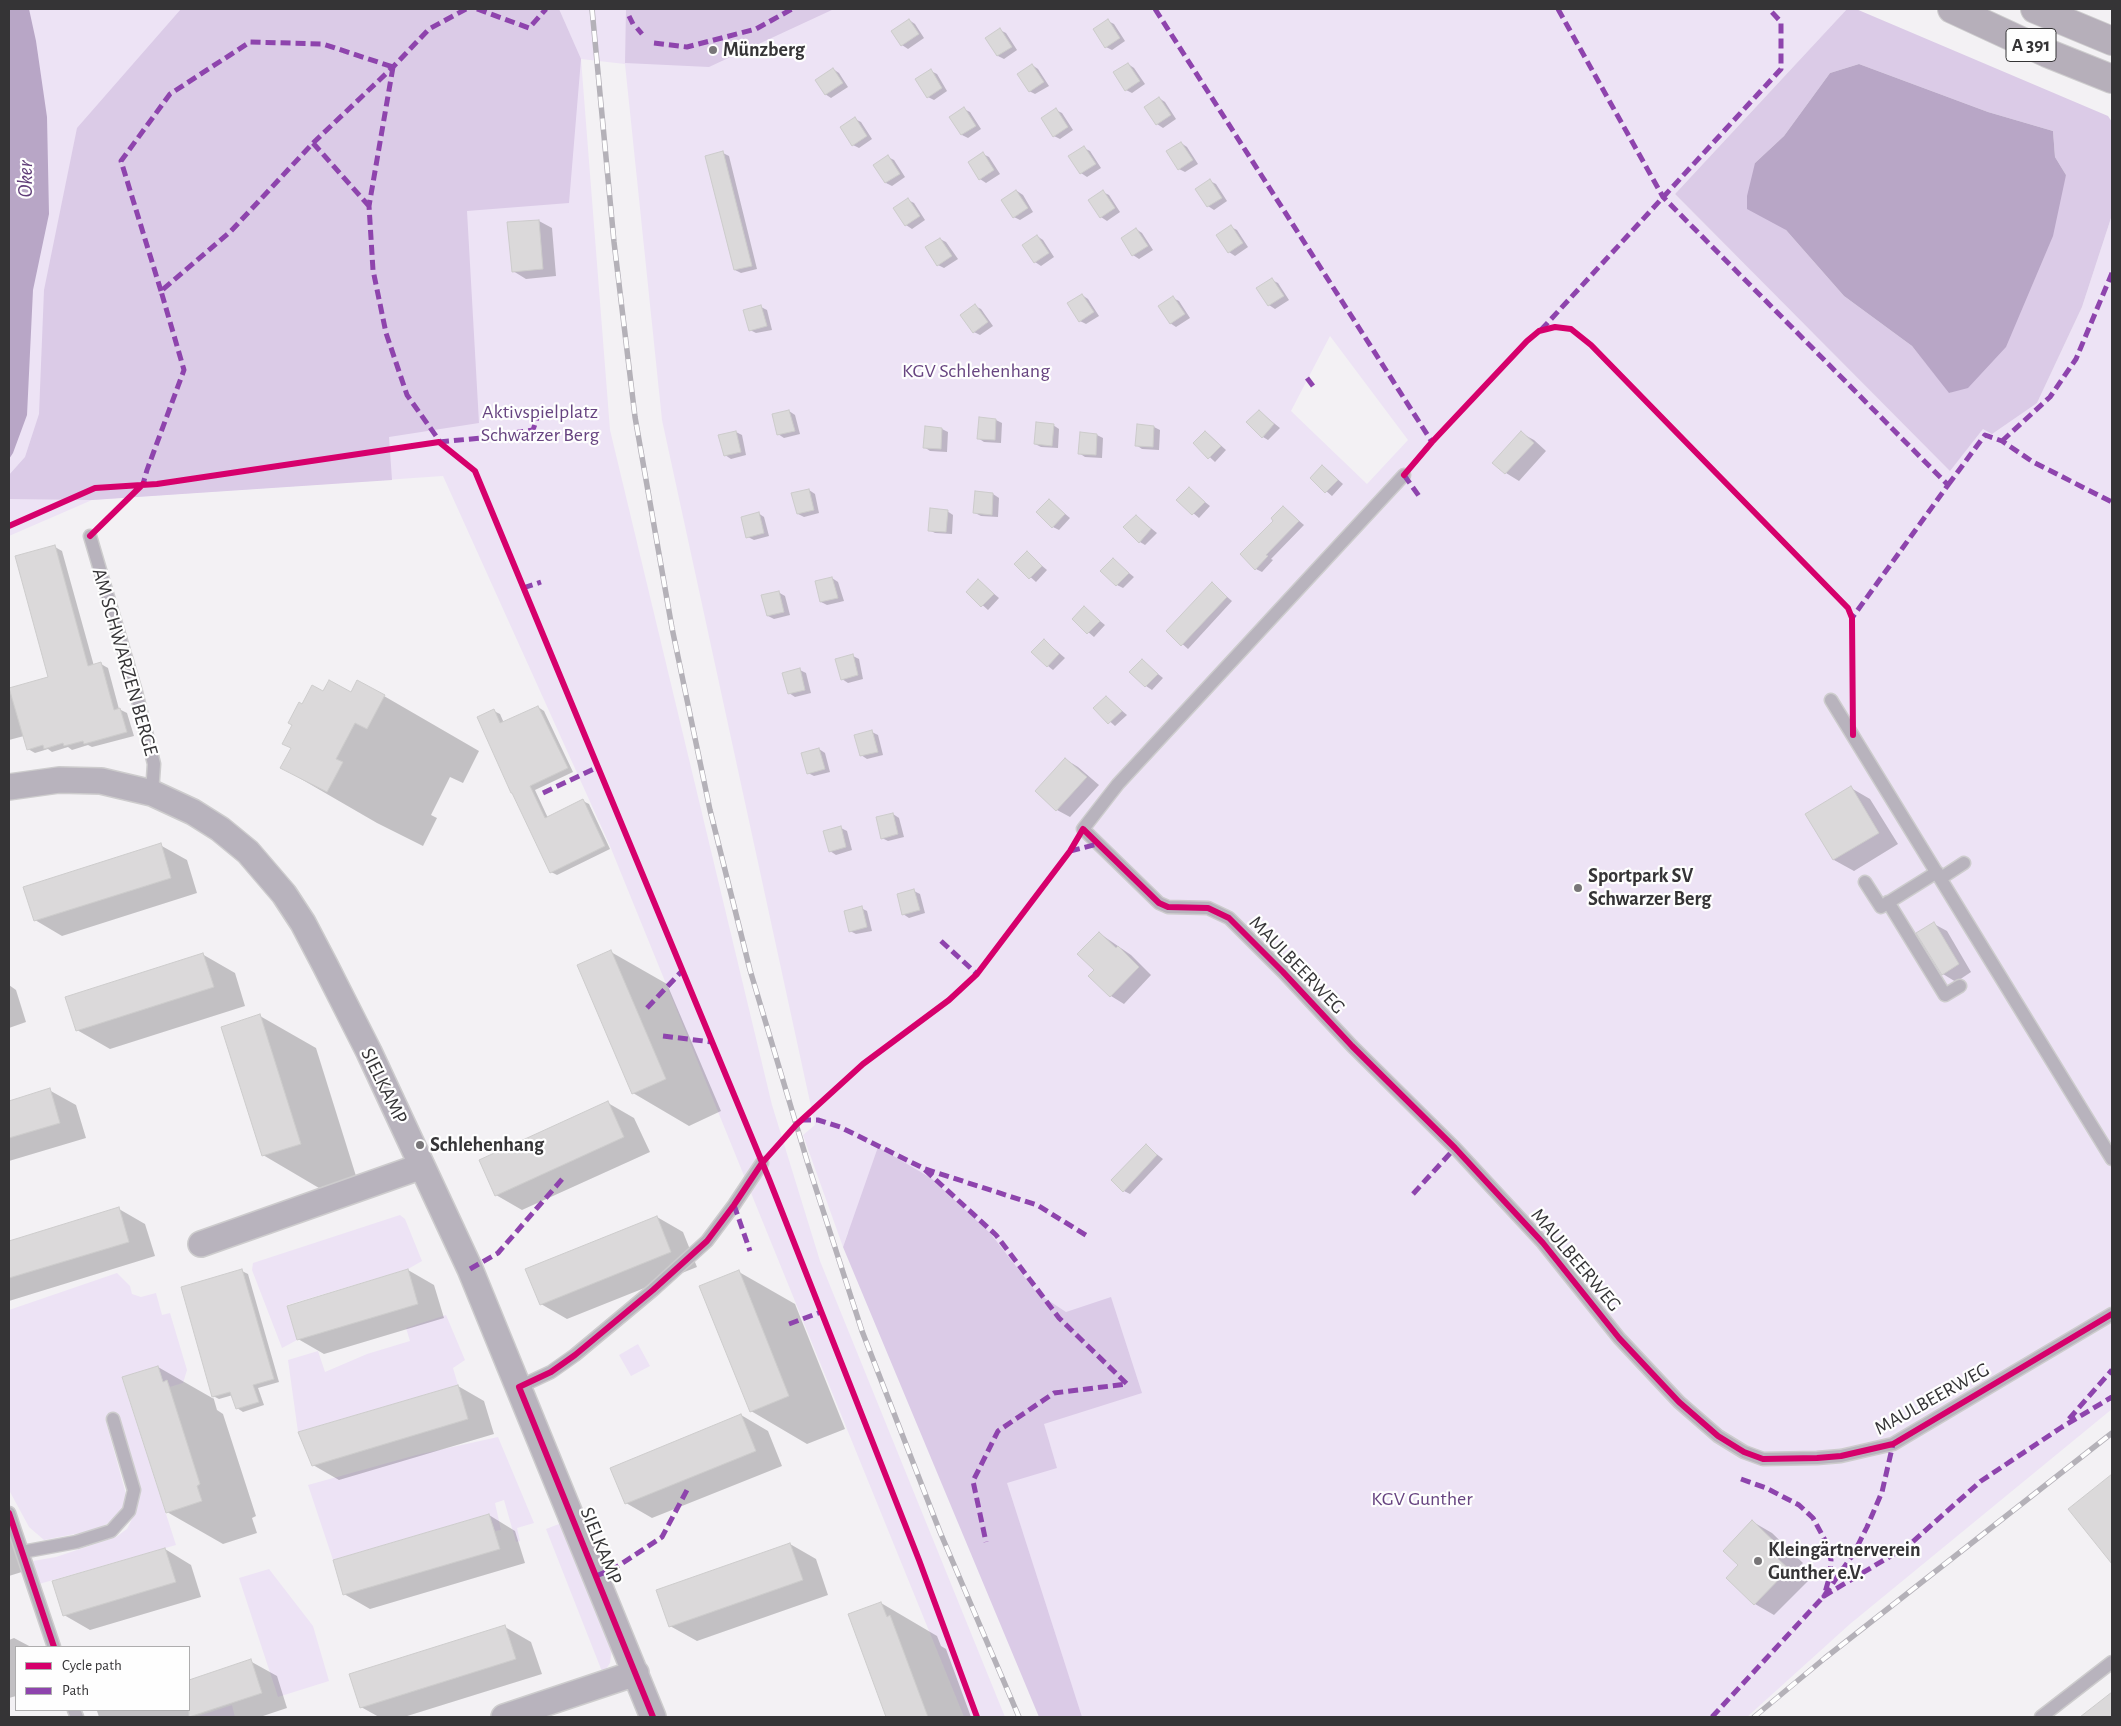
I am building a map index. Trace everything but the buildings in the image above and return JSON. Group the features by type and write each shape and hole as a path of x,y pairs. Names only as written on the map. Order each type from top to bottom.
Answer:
{"highway":[{"name":"A 391","path":"1952,9 2047,53 2112,79"},
{"name":"A 391","path":"2035,9 2112,41"}],"street":[{"name":"AM SCHWARZEN BERGE","path":"9,787 59,780 92,781 132,787 152,793"},
{"name":"SIELKAMP","path":"152,793 193,812 220,829 248,852 284,894 303,923 327,968 470,1269 653,1717"},
{"path":"201,1244 422,1166"},
{"path":"504,1717 636,1673"}],"lane":[{"name":"MAULBEERWEG","path":"1404,475 1118,784 1083,829 1159,903 1168,907 1208,908 1229,918 1355,1049 1455,1148 1543,1244 1619,1338 1678,1402 1718,1436 1744,1452 1764,1459 1817,1458 1841,1456 1893,1444 2112,1314"},
{"name":"AM SCHWARZEN BERGE","path":"90,536 136,692 154,764 152,793"},
{"path":"1831,700 2112,1159"},
{"path":"1865,882 1880,907 1964,863"},
{"path":"1888,902 1945,995 1960,986"},
{"path":"519,1387 551,1372 575,1355 708,1241 762,1163"},
{"path":"22,1552 76,1542 111,1532 129,1511 134,1490 113,1420"},
{"path":"9,1513 54,1646"},
{"path":"2041,1717 2112,1662"}],"green space":[{"path":"9,9 1847,9 1675,194 1950,470 1983,429 2037,403 2082,307 2112,215 2112,1409 1850,1624 1747,1717 1051,1717 848,1232 843,1247 803,1135 815,1125 662,420 625,64 581,59 610,430 772,1105 820,1261 1005,1717 964,1717 610,846 443,476 92,500 9,536","holes":["1330,336 1408,440 1367,484 1291,411"]},
{"path":"400,1215 405,1219 422,1261 408,1269 287,1305 297,1340 282,1348 252,1270 253,1263"},
{"path":"117,1273 130,1286 132,1294 141,1297 156,1293 162,1315 170,1313 187,1370 183,1383 170,1387 167,1380 163,1382 158,1366 122,1378 176,1545 39,1584 33,1561 56,1557 116,1537 127,1529 141,1492 118,1415 116,1414 105,1418 126,1494 125,1505 116,1519 95,1530 44,1540 29,1527 9,1490 9,1310"},
{"path":"446,1315 465,1360 453,1368 458,1385 298,1432 288,1360 318,1351 325,1372 367,1354 410,1341 406,1328"},
{"path":"638,1344 650,1366 631,1376 619,1355"},
{"path":"498,1437 534,1523 517,1528 520,1541 516,1542 504,1500 495,1503 501,1530 495,1531 489,1514 333,1560 308,1485 416,1455"},
{"path":"564,1522 610,1639 612,1649 610,1663 603,1674 546,1529"},
{"path":"269,1569 313,1626 329,1681 278,1697 239,1578"},
{"path":"232,1705 235,1717 195,1717"}],"shaded area":[{"path":"181,9 559,9 581,59 569,203 467,211 479,423 389,437 392,480 92,500 9,499 9,475 25,457 39,414 44,290 77,128"},
{"path":"626,9 834,9 709,67 625,63"},
{"path":"1847,9 1856,9 2108,116 2112,122 2112,215 2082,307 2037,403 1992,434 1983,429 1950,471 1675,194","holes":["1859,64 1988,112 2053,131 2055,157 2066,175 1950,393 1912,346 1844,296 1786,230 1755,163 1784,136 1830,73"]},
{"path":"878,1147 931,1178 990,1233 1037,1293 1066,1312 1111,1297 1142,1393 1044,1424 1057,1468 1007,1483 1082,1717 1039,1717 843,1247"}],"water":[{"name":"Oker","path":"9,9 29,9 36,41 47,117 49,214 33,290 27,415 9,459"},
{"path":"1859,64 1988,112 2053,131 2055,157 2066,175 2053,236 2006,347 1968,388 1949,393 1912,346 1844,296 1786,230 1747,209 1747,196 1755,163 1784,136 1830,73"}],"railway":[{"path":"592,9 614,242 635,417 672,628 710,810 750,970 808,1164 862,1331 940,1532 1019,1717"},
{"path":"1754,1717 1825,1658 2112,1433"}],"marked path":[{"path":"147,484 143,484 147,470 184,370 161,291 231,231 313,143 393,67 429,29 466,9"},
{"path":"477,9 529,28 546,9"},
{"path":"654,43 687,47 756,29 792,9"},
{"path":"1155,9 1432,442"},
{"path":"1558,9 1663,197 1948,485 1852,618"},
{"path":"1541,330 1781,69 1781,22 1769,9"},
{"path":"629,16 633,24"},
{"path":"637,28 642,34"},
{"path":"161,291 121,161 170,94 250,42 323,44 393,67"},
{"path":"393,67 369,206 373,270 386,333 407,395 441,443"},
{"path":"313,143 369,206"},
{"path":"2002,441 2050,397 2076,359 2112,273"},
{"path":"1307,378 1316,390"},
{"path":"439,442 533,430 538,415"},
{"path":"1948,485 1985,435 2002,441 2033,462 2112,502"},
{"path":"1404,475 1419,496"},
{"path":"523,588 541,582"},
{"path":"543,793 598,767"},
{"path":"1070,851 1098,844"},
{"path":"941,941 977,974"},
{"path":"647,1008 682,971"},
{"path":"663,1036 712,1042"},
{"path":"801,1120 818,1120 840,1127 923,1168 996,1235 1059,1318 1127,1384 1054,1393 998,1431 973,1481 986,1542"},
{"path":"1413,1194 1455,1148"},
{"path":"925,1169 1037,1205 1089,1237"},
{"path":"470,1269 498,1253 564,1177"},
{"path":"734,1205 750,1251"},
{"path":"789,1324 821,1312"},
{"path":"2069,1419 2112,1370"},
{"path":"1741,1479 1766,1488 1799,1505 1813,1518 1826,1542 1831,1560 1830,1575 1824,1596 1909,1545 1981,1481 2062,1427 2112,1397"},
{"path":"1712,1717 1824,1596 1854,1553 1882,1492 1893,1444"},
{"path":"596,1576 615,1568 662,1537 687,1490"}],"cycle path":[{"path":"1404,475 1432,442 1527,341 1539,331 1555,327 1571,329 1591,345 1848,608 1852,618 1853,735"},
{"path":"9,526 95,488 157,484 439,442 475,471 769,1179 919,1560 977,1717"},
{"path":"90,536 143,484"},
{"path":"653,1717 519,1387 551,1372 575,1355 653,1290 707,1241 762,1163 796,1125 863,1064 949,1000 977,974 1070,851 1083,829 1159,903 1168,907 1208,908 1229,918 1283,972 1352,1046 1455,1148 1543,1243 1619,1338 1679,1402 1718,1436 1744,1452 1763,1459 1817,1458 1841,1456 1893,1444 2112,1314"},
{"path":"9,1513 54,1646"}],"place":[{"name":"Münzberg","path":"713,50"},
{"name":"Sportpark SV Schwarzer Berg","path":"1578,888"},
{"name":"Schlehenhang","path":"420,1145"},
{"name":"Kleingärtnerverein Gunther e.V.","path":"1758,1561"}],"park label":[{"name":"KGV Schlehenhang","path":"976,371"},
{"name":"Aktivspielplatz Schwarzer Berg","path":"540,424"},
{"name":"KGV Gunther","path":"1422,1499"}]}
